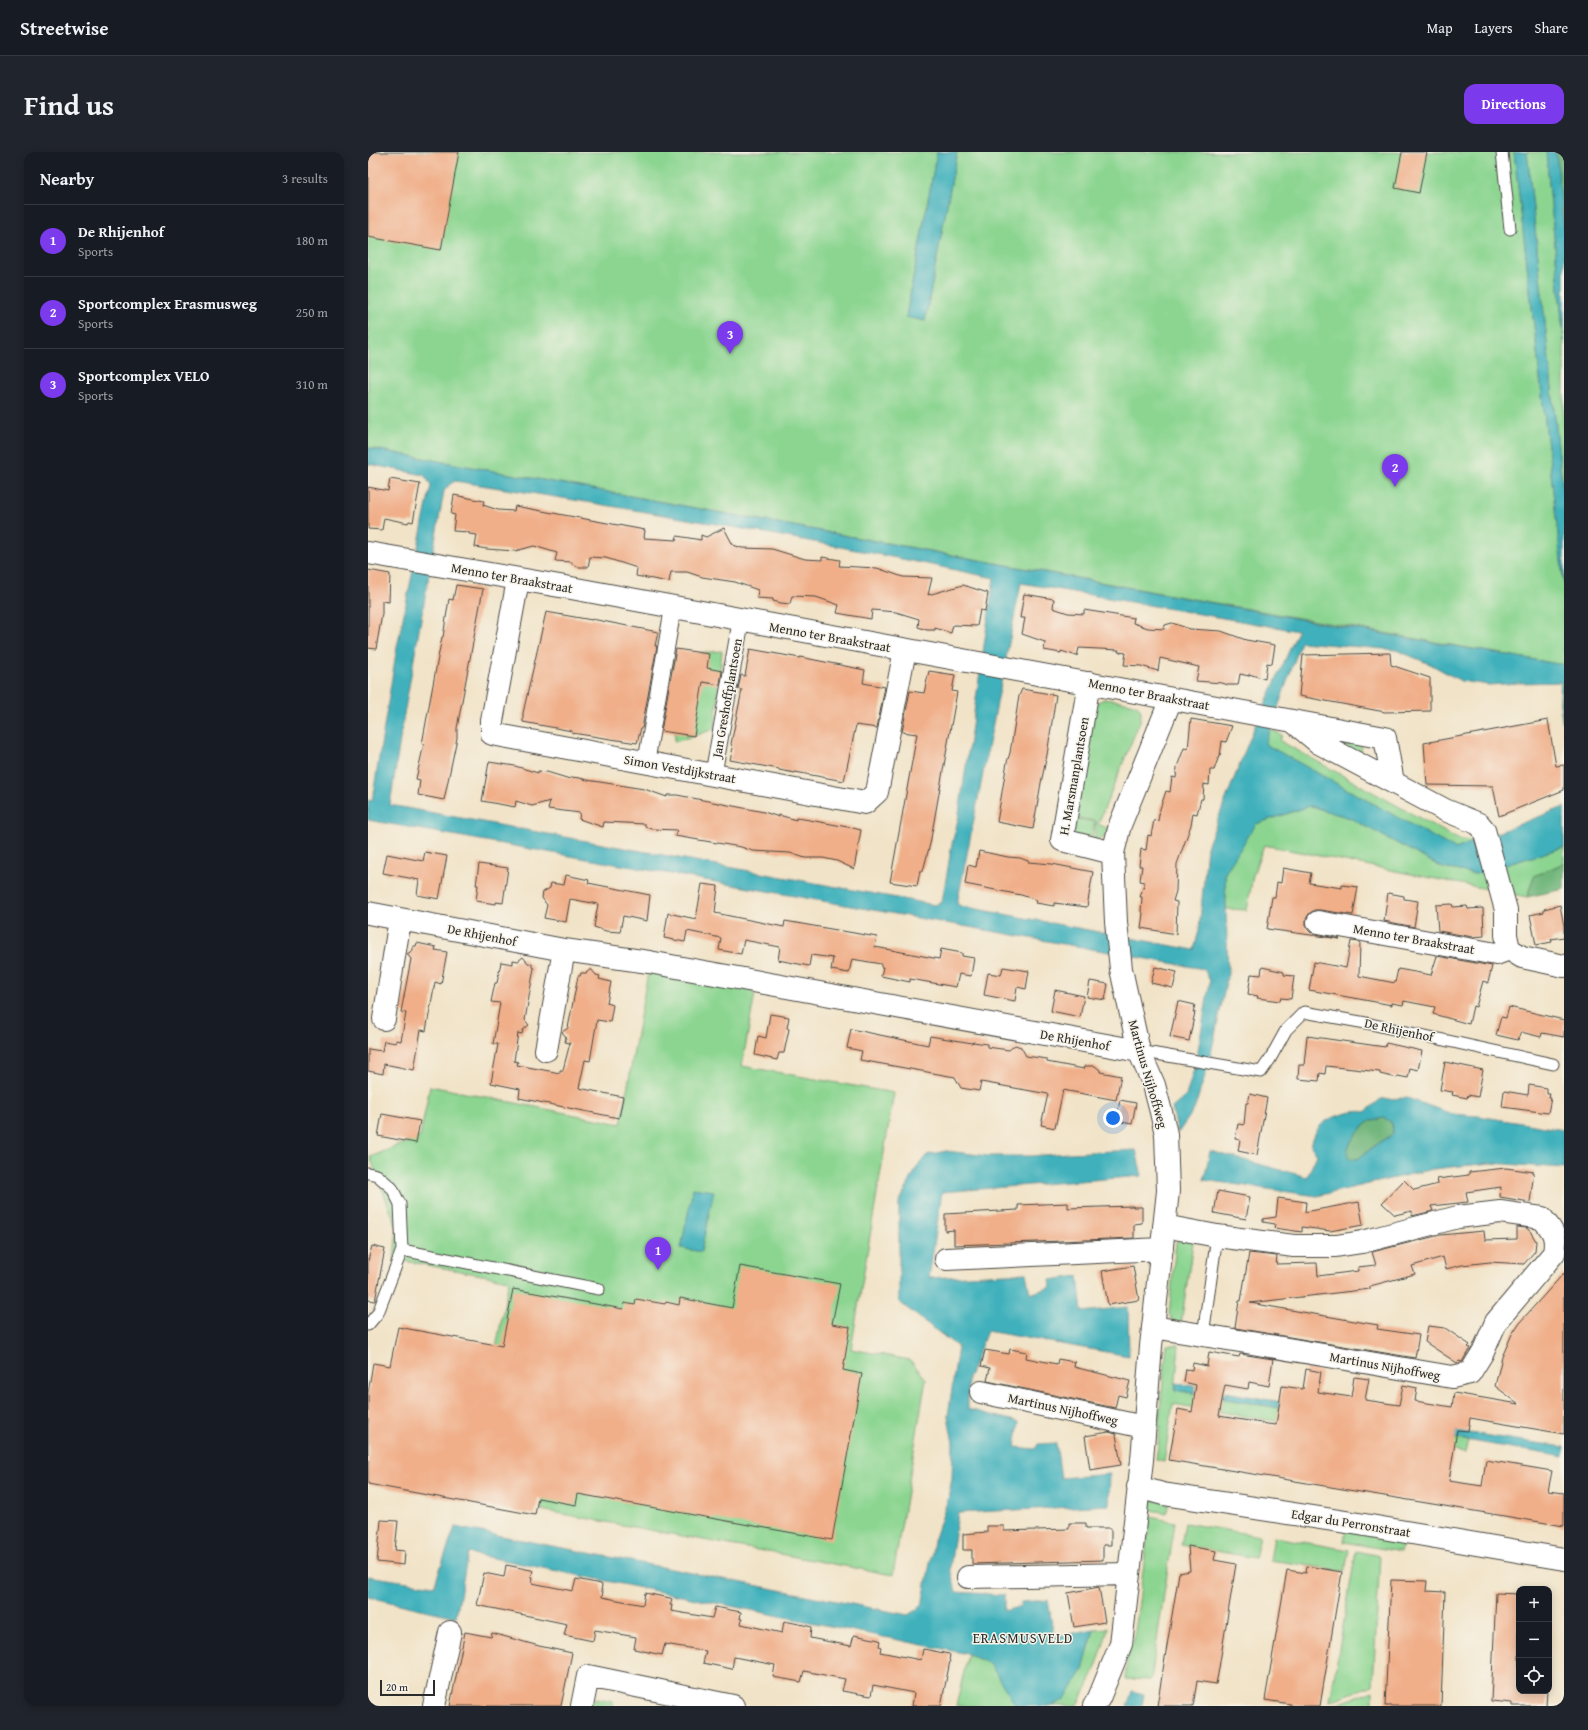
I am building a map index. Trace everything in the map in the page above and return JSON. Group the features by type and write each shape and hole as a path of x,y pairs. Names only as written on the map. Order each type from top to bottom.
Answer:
{"street":[{"name":"Menno ter Braakstraat","path":"368,553 1255,713 1288,721 1385,738 1393,782"},
{"name":"Simon Vestdijkstraat","path":"518,580 492,721 492,734 714,776 865,802 877,792 905,650"},
{"path":"646,763 673,608"},
{"name":"Jan Greshoffplantsoen","path":"714,776 741,620"},
{"name":"H. Marsmanplantsoen","path":"1089,683 1062,840 1113,853"},
{"path":"1113,853 1120,825 1171,699"},
{"name":"Menno ter Braakstraat","path":"1288,721 1319,743 1445,810 1479,824 1484,830 1506,910 1506,935 1509,949 1496,954 1318,922"},
{"name":"Martinus Nijhoffweg","path":"1094,1706 1099,1698 1121,1644 1168,1191 1166,1134 1154,1085 1139,1051 1121,969 1116,922 1113,853"},
{"name":"De Rhijenhof","path":"368,913 564,950 649,962 1139,1051"},
{"path":"384,1019 400,919"},
{"path":"1509,949 1522,957 1564,966"},
{"path":"546,1050 564,950"},
{"path":"1164,1226 1217,1236 1294,1246 1336,1246 1362,1242 1458,1217 1500,1212 1564,1220"},
{"name":"Martinus Nijhoffweg","path":"1153,1327 1452,1377 1470,1373 1483,1352 1496,1322 1559,1248 1554,1234 1542,1218"},
{"path":"946,1259 1162,1249"},
{"name":"Martinus Nijhoffweg","path":"981,1392 1144,1427"},
{"name":"Edgar du Perronstraat","path":"1138,1487 1163,1494 1359,1524 1564,1559"},
{"path":"968,1577 1129,1574"},
{"path":"434,1706 450,1632"},
{"path":"582,1706 588,1676 732,1706"}],"lane":[{"path":"1502,152 1510,229"},
{"name":"De Rhijenhof","path":"1139,1051 1261,1072 1286,1030 1304,1012 1366,1023 1553,1064"},
{"path":"368,1173 377,1175 392,1188 400,1204 402,1250 378,1313 368,1325"},
{"path":"1203,1335 1217,1236"},
{"path":"402,1250 599,1289"}],"green space":[{"path":"368,152 937,152 906,316 925,321 957,152 1514,152 1564,586 1564,665 1215,603 368,448"},
{"path":"1527,152 1546,152 1564,341 1564,503"},
{"path":"1556,152 1564,152 1564,232"},
{"path":"722,651 715,729 675,742 672,655"},
{"path":"1104,699 1137,705 1140,709 1141,715 1140,721 1098,824 1109,829 1106,835 1098,840 1094,840 1096,821 1078,818 1095,822 1091,839 1075,836 1068,821 1094,707 1098,702"},
{"path":"1270,729 1282,735 1280,741 1454,837 1461,840 1477,841 1455,849 1265,744"},
{"path":"1324,736 1361,742 1362,755"},
{"path":"1310,806 1350,818 1443,868 1476,874 1564,847 1564,863 1534,876 1527,897 1264,845 1253,875 1247,910 1226,909 1225,873 1256,824"},
{"path":"1564,863 1564,889 1527,897 1534,876"},
{"path":"648,972 753,990 752,993 755,994 742,1066 894,1093 851,1349 910,1360 926,1379 893,1575 541,1510 546,1484 472,1473 509,1280 394,1259 397,1228 370,1157 420,1137 430,1086 621,1124"},
{"path":"1385,1118 1392,1123 1393,1133 1391,1136 1381,1141 1358,1159 1349,1160 1347,1155 1348,1150 1357,1133 1370,1121"},
{"path":"1186,1236 1194,1236 1181,1324 1173,1321 1169,1314 1176,1242"},
{"path":"1167,1345 1179,1345 1175,1390 1468,1441 1465,1453 1173,1404 1164,1462 1156,1460 1161,1427 1158,1427"},
{"path":"1156,1499 1169,1499 1167,1513 1145,1509 1149,1503"},
{"path":"1150,1517 1175,1522 1151,1680 1125,1679 1127,1660 1135,1632"},
{"path":"1185,1523 1260,1536 1255,1558 1181,1545"},
{"path":"1346,1529 1404,1539 1401,1552 1344,1542"},
{"path":"1274,1537 1349,1550 1345,1571 1270,1560"},
{"path":"1356,1551 1380,1556 1373,1685 1330,1701"},
{"path":"1108,1628 1102,1649 1087,1688 1076,1706 1052,1706 1064,1700 1083,1670 1094,1629"},
{"path":"968,1654 990,1664 1018,1706 956,1706"},
{"path":"1373,1691 1373,1706 1332,1706"},
{"path":"597,1698 613,1701 613,1706 587,1706 588,1703"}],"water":[{"path":"937,152 957,152 925,321 906,317"},
{"path":"1514,152 1527,152 1564,503 1564,586"},
{"path":"1546,152 1556,152 1564,232 1564,341"},
{"path":"368,448 1332,625 1564,665 1564,734 1560,703 1561,682 1489,685 1461,681 1430,664 1396,650 1301,642 1265,744 1455,849 1564,807 1564,847 1476,874 1443,868 1350,818 1310,806 1256,824 1225,873 1228,974 1209,1063 1194,1110 1178,1133 1172,1108 1186,1096 1196,1062 1210,981 1204,969 368,820 368,800 372,801 397,647 431,485 424,475 368,464","holes":["455,481 725,526 994,578 958,820 952,844 942,902 935,905 390,805 403,720 444,491","1021,583 1298,631 1252,733 1207,847 1199,930 1194,950 961,906 957,904"]},
{"path":"1407,1098 1452,1114 1478,1116 1564,1130 1564,1168 1490,1163 1433,1169 1317,1196 1204,1180 1210,1151 1307,1177 1317,1155 1311,1146 1314,1135 1320,1126 1342,1114 1361,1111 1365,1112 1381,1099","holes":["1385,1118 1392,1123 1393,1133 1391,1136 1381,1141 1358,1159 1349,1159 1347,1154 1350,1144 1353,1138 1366,1124 1372,1120"]},
{"path":"1136,1150 1142,1176 942,1192 929,1278 1026,1273 1030,1294 1051,1287 1050,1280 1078,1276 1082,1312 1128,1307 1129,1356 987,1331 968,1379 968,1409 1019,1422 1015,1447 1035,1449 1038,1444 1056,1443 1061,1478 1110,1474 1109,1505 958,1513 950,1568 956,1592 1004,1595 1004,1611 1021,1606 1021,1602 1048,1600 1054,1637 1094,1629 1083,1670 1064,1700 1052,1706 1016,1706 990,1664 968,1654 468,1553 456,1617 368,1597 368,1576 434,1586 455,1527 908,1615 922,1606 934,1541 948,1499 952,1478 953,1443 948,1416 958,1347 899,1302 899,1203 917,1167 927,1155 946,1151 988,1156 1031,1156"},
{"path":"693,1188 714,1191 701,1252 681,1248"},
{"path":"1176,1383 1374,1419 1564,1447 1564,1457 1175,1390"},
{"path":"1132,1691 1144,1694 1142,1706 1127,1706"}],"building":[{"path":"368,152 459,152 441,250 368,237"},
{"path":"1402,152 1427,152 1419,193 1395,188"},
{"path":"390,479 420,484 413,522 409,521 408,523 384,518 382,530 368,529 368,487 388,491"},
{"path":"454,495 484,501 483,505 498,510 514,511 515,506 645,530 644,538 676,540 677,536 701,540 701,535 706,537 724,528 733,545 742,548 772,549 805,559 822,560 822,557 840,560 839,566 877,568 903,577 932,578 928,595 963,585 988,593 985,611 980,610 977,626 953,625 951,633 935,628 935,630 927,630 918,627 919,619 896,612 872,610 871,619 837,613 839,605 816,597 792,596 790,604 781,603 773,601 773,599 757,598 758,590 735,582 702,577 687,572 671,572 669,582 636,576 637,568 606,558 590,557 588,567 579,567 572,564 572,562 555,561 557,553 534,546 515,551 475,547 477,535 469,534 469,532 453,531 455,515 451,514"},
{"path":"368,570 390,574 389,602 382,601 382,614 376,649 368,648"},
{"path":"456,585 483,589 457,728 457,738 444,800 418,795 420,780 416,779 424,744 422,744 449,599 453,600"},
{"path":"1024,594 1054,599 1053,608 1068,613 1084,614 1084,610 1134,618 1133,623 1148,628 1164,629 1165,625 1172,623 1190,629 1221,631 1246,640 1275,645 1272,664 1267,663 1265,679 1249,674 1249,676 1240,674 1238,685 1228,685 1222,683 1196,681 1199,667 1160,658 1158,671 1141,666 1124,665 1126,653 1118,652 1119,650 1079,648 1077,656 1061,651 1061,653 1044,650 1045,642 1022,634 1025,618 1020,618"},
{"path":"546,612 658,632 655,646 657,646 642,728 637,743 572,733 572,731 523,722 523,713"},
{"path":"676,649 709,654 707,668 722,671 720,685 703,682 694,736 661,731"},
{"path":"750,649 865,670 863,683 885,687 877,728 856,725 844,781 730,760 733,748 731,744 742,690 738,689 741,675 745,676"},
{"path":"1390,653 1391,665 1430,678 1430,711 1385,712 1299,696 1303,655"},
{"path":"929,671 955,675 952,691 957,692 930,844 923,871 920,871 917,886 890,882 917,734 902,732 910,691 924,693"},
{"path":"1022,689 1056,695 1047,755 1033,829 997,822 1019,696"},
{"path":"1191,719 1232,726 1226,742 1222,741 1220,756 1214,770 1210,770 1209,785 1204,784 1203,799 1201,799 1197,814 1193,813 1191,825 1177,864 1176,891 1173,901 1177,902 1176,934 1141,928 1143,913 1141,912 1142,897 1140,897 1145,882 1140,881 1142,866 1139,866 1141,849 1146,850 1148,835 1151,836 1154,820 1158,821 1166,791 1170,792 1172,777 1176,778 1177,767 1184,748 1188,749"},
{"path":"1548,720 1556,766 1564,765 1564,790 1499,816 1493,786 1427,785 1424,743"},
{"path":"489,762 515,766 538,773 538,771 547,772 570,779 571,777 580,778 644,789 667,797 667,795 677,795 764,812 779,817 779,815 796,820 796,818 804,819 861,830 854,869 837,861 823,858 805,858 790,853 753,851 741,847 675,836 677,830 652,829 645,827 645,824 604,822 603,827 579,819 580,813 548,809 550,801 532,806 516,801 515,807 482,801"},
{"path":"979,851 1020,858 1028,862 1052,864 1093,872 1087,907 1054,903 1054,906 1036,903 1037,900 1021,895 965,884 968,865 976,867"},
{"path":"425,852 447,856 439,899 417,895 419,880 383,873 387,854 423,861"},
{"path":"479,864 508,868 503,903 496,902 496,904 476,901 478,885 476,885"},
{"path":"1283,868 1311,873 1309,883 1342,888 1342,885 1358,887 1353,915 1314,910 1306,919 1306,927 1310,932 1340,939 1267,929 1272,897 1275,897 1277,882 1281,883"},
{"path":"566,875 589,880 588,883 650,895 647,921 623,916 620,932 606,931 594,927 598,904 570,899 566,922 544,918 547,905 542,898 543,892 550,888 551,883 564,885"},
{"path":"702,884 718,886 715,913 784,927 785,921 877,937 875,947 939,959 941,949 962,953 962,956 974,958 971,976 959,974 956,987 910,979 910,982 881,976 883,967 881,967 881,964 852,959 849,973 831,970 833,958 811,955 809,966 778,960 780,947 744,940 741,954 719,950 721,938 687,931 685,942 664,938 668,913 696,919"},
{"path":"1388,893 1404,896 1404,899 1418,901 1414,927 1384,921"},
{"path":"1452,904 1453,907 1467,906 1468,909 1483,908 1484,936 1473,937 1438,931 1436,905"},
{"path":"1560,905 1564,926 1564,937 1551,939 1552,942 1536,945 1530,915 1544,912 1544,909"},
{"path":"1351,941 1360,942 1359,976 1395,983 1398,969 1431,975 1437,956 1492,966 1488,983 1483,981 1476,1007 1473,1006 1469,1024 1433,1014 1435,1007 1404,1001 1403,1005 1392,1003 1392,1005 1309,990 1314,962 1346,968"},
{"path":"417,943 436,947 435,950 447,952 441,984 435,982 426,1031 421,1030 414,1070 384,1064 383,1074 368,1071 368,1049 382,1051 384,1041 396,1043 396,1040 401,1041 406,1013 401,1012 411,959 407,954 413,950 413,946 416,946"},
{"path":"523,957 528,963 532,964 532,967 534,968 525,1020 529,1025 523,1030 522,1034 518,1033 514,1061 518,1062 517,1065 560,1073 560,1070 563,1070 570,1043 565,1042 566,1037 562,1032 568,1028 578,976 580,976 581,973 586,973 591,969 596,975 600,976 599,979 611,982 607,1003 613,1005 610,1022 597,1020 590,1061 585,1060 579,1088 623,1097 619,1118 519,1098 520,1089 491,1083 498,1044 493,1044 500,1003 491,1002 495,983 497,983 501,962 513,964 513,960 518,961"},
{"path":"1003,967 1029,971 1026,989 1017,987 1015,1001 984,995 988,973 1001,975"},
{"path":"1155,967 1177,972 1173,988 1151,983"},
{"path":"1262,967 1284,972 1284,975 1294,976 1291,999 1281,998 1280,1001 1257,998 1258,996 1248,994 1251,974 1261,975"},
{"path":"1090,981 1108,984 1105,1000 1087,997"},
{"path":"1055,990 1084,996 1080,1017 1051,1011"},
{"path":"1178,1001 1195,1005 1189,1041 1170,1037"},
{"path":"1509,1007 1564,1020 1564,1037 1542,1033 1541,1037 1521,1032 1518,1040 1496,1035 1501,1017 1506,1018"},
{"path":"770,1014 789,1017 787,1028 789,1029 784,1053 779,1053 777,1060 755,1055 758,1036 766,1038"},
{"path":"851,1029 928,1045 930,1036 987,1044 987,1047 1009,1050 1015,1045 1021,1047 1026,1056 1047,1059 1047,1062 1084,1069 1085,1066 1095,1066 1100,1070 1100,1072 1121,1076 1116,1100 1063,1090 1055,1128 1041,1125 1048,1094 981,1082 979,1091 961,1088 955,1077 860,1060 862,1051 847,1048"},
{"path":"1307,1036 1385,1047 1386,1043 1422,1051 1418,1070 1410,1068 1408,1078 1398,1076 1397,1078 1380,1074 1380,1072 1326,1066 1325,1074 1320,1073 1319,1081 1298,1079 1299,1065 1304,1065"},
{"path":"1445,1062 1483,1070 1478,1097 1468,1095 1467,1098 1452,1095 1453,1092 1440,1090"},
{"path":"1529,1085 1547,1088 1547,1094 1550,1094 1549,1098 1551,1098 1548,1113 1502,1107 1504,1091 1528,1095"},
{"path":"1250,1094 1267,1098 1257,1155 1238,1151 1240,1140 1235,1139 1238,1124 1244,1125 1246,1103 1248,1103"},
{"path":"1120,1100 1136,1103 1132,1124 1116,1121"},
{"path":"382,1114 420,1121 416,1143 378,1136"},
{"path":"1506,1168 1534,1172 1530,1202 1500,1197 1501,1187 1466,1192 1468,1202 1431,1206 1433,1211 1412,1216 1412,1211 1395,1215 1382,1203 1404,1180 1414,1190 1438,1184 1437,1179 1469,1175 1469,1172"},
{"path":"1218,1191 1250,1197 1246,1219 1214,1213"},
{"path":"1278,1198 1306,1202 1305,1212 1359,1202 1363,1225 1330,1231 1302,1227 1302,1232 1274,1228 1275,1224 1263,1222 1263,1219 1276,1217"},
{"path":"1068,1203 1068,1208 1142,1207 1142,1223 1134,1224 1134,1238 1036,1242 954,1245 954,1230 945,1231 945,1214 1018,1210 1018,1205"},
{"path":"1517,1227 1526,1228 1530,1231 1536,1241 1535,1251 1524,1264 1490,1262 1462,1265 1446,1269 1443,1257 1412,1266 1415,1274 1370,1286 1370,1289 1250,1303 1378,1325 1377,1329 1419,1335 1415,1358 1235,1328 1249,1253 1277,1256 1276,1264 1317,1263 1318,1276 1358,1271 1358,1267 1376,1265 1372,1252 1440,1235 1484,1231 1485,1240 1517,1239"},
{"path":"372,1246 385,1249 375,1301 368,1300 368,1261"},
{"path":"740,1266 840,1284 832,1324 850,1327 843,1370 862,1374 832,1540 578,1494 576,1505 538,1498 535,1515 368,1484 368,1393 373,1363 390,1366 398,1327 502,1346 513,1289 623,1309 624,1303 635,1305 636,1299 679,1305 680,1298 732,1308"},
{"path":"1133,1266 1139,1300 1108,1305 1102,1271"},
{"path":"1564,1273 1564,1434 1470,1418 1468,1431 1457,1430 1449,1481 1482,1486 1486,1460 1552,1471 1548,1491 1564,1493 1564,1526 1169,1460 1178,1409 1192,1412 1196,1385 1184,1382 1186,1369 1192,1370 1193,1363 1207,1366 1209,1352 1239,1357 1240,1354 1273,1359 1269,1386 1249,1382 1248,1389 1225,1385 1219,1416 1276,1425 1282,1386 1303,1389 1306,1369 1321,1372 1318,1392 1351,1397 1354,1377 1369,1379 1365,1400 1399,1405 1403,1385 1417,1388 1415,1401 1452,1407 1454,1393 1519,1404 1495,1386 1502,1357 1512,1334 1520,1322"},
{"path":"1428,1326 1445,1328 1470,1345 1468,1347 1470,1348 1462,1362 1459,1361 1457,1363 1425,1342"},
{"path":"1010,1349 1027,1352 1026,1358 1057,1364 1058,1359 1075,1362 1074,1367 1130,1381 1126,1397 1118,1395 1115,1408 987,1381 990,1368 981,1366 985,1350 1009,1354"},
{"path":"1109,1432 1116,1434 1121,1465 1090,1470 1085,1436"},
{"path":"381,1520 398,1521 395,1550 405,1551 404,1565 377,1562"},
{"path":"1069,1523 1086,1523 1086,1528 1111,1528 1111,1545 1103,1545 1103,1560 972,1564 972,1550 963,1550 963,1534 987,1532 987,1526 1004,1526 1004,1531 1069,1529"},
{"path":"1188,1546 1216,1551 1214,1560 1236,1564 1218,1674 1216,1684 1197,1681 1193,1706 1157,1706 1179,1573 1190,1571"},
{"path":"506,1565 533,1571 531,1577 533,1577 532,1583 573,1591 576,1579 601,1584 601,1591 603,1591 602,1597 643,1605 645,1593 670,1598 672,1599 670,1605 672,1605 671,1611 712,1618 715,1607 741,1612 741,1624 782,1633 784,1621 811,1627 810,1638 851,1646 854,1635 879,1640 879,1646 881,1647 880,1652 921,1660 923,1649 949,1654 950,1661 941,1706 912,1706 914,1693 873,1685 871,1696 842,1691 845,1679 804,1671 801,1682 773,1677 775,1665 734,1657 732,1669 703,1663 706,1651 665,1644 662,1655 634,1649 636,1637 595,1630 593,1641 564,1635 567,1624 477,1605 484,1573 504,1577"},
{"path":"1307,1566 1342,1572 1320,1706 1290,1706 1290,1704 1265,1700 1287,1570 1306,1573"},
{"path":"1391,1580 1427,1581 1426,1591 1445,1592 1441,1706 1385,1706"},
{"path":"1099,1587 1105,1622 1074,1627 1068,1593"},
{"path":"1496,1593 1516,1594 1516,1694 1547,1694 1546,1706 1512,1706 1512,1703 1491,1701"},
{"path":"465,1632 491,1637 492,1633 539,1646 572,1653 561,1706 450,1706"}],"place":[{"name":"Sportcomplex VELO","path":"730,354"},
{"name":"Sportcomplex Erasmusweg","path":"1395,487"},
{"name":"De Rhijenhof","path":"658,1270"}],"district":[{"name":"ERASMUSVELD","path":"1023,1638"}]}
